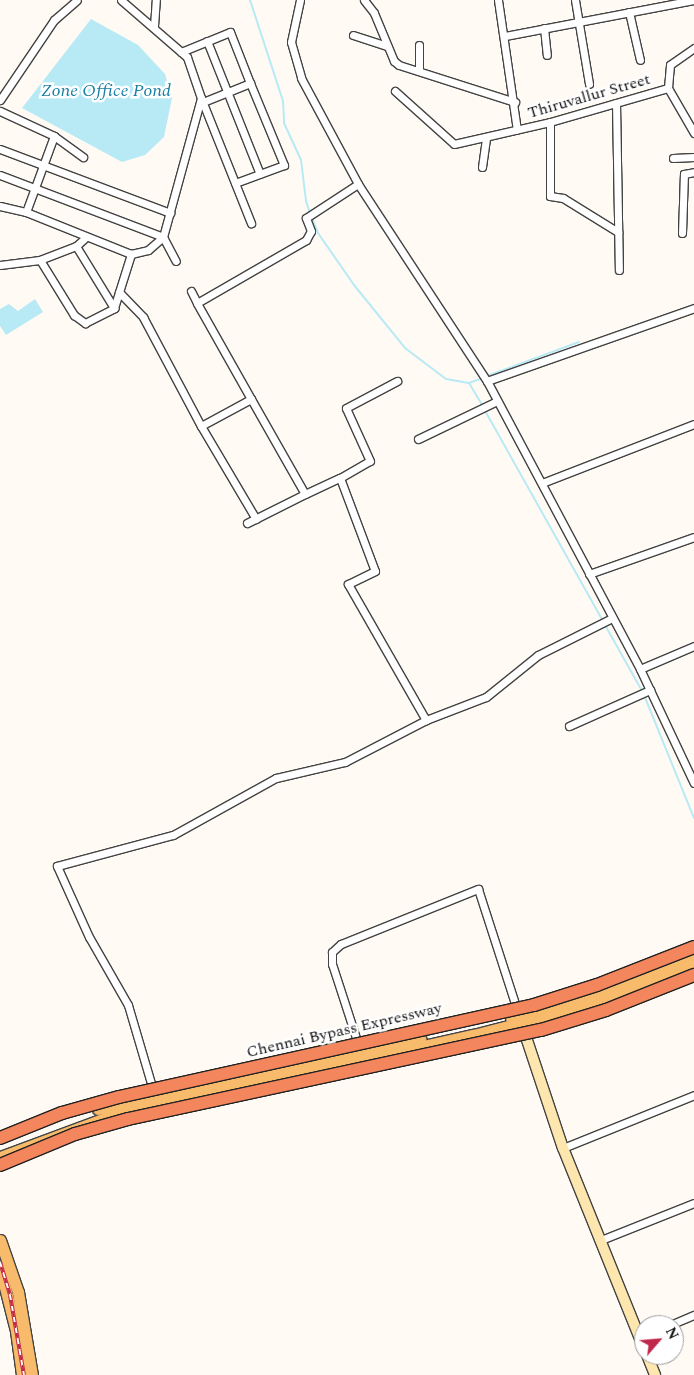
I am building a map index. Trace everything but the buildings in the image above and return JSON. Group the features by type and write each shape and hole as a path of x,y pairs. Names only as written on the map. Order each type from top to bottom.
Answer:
{"highway":[{"name":"Chennai Bypass Expressway","path":"0,1138 62,1113 119,1097 534,1005 597,986 694,947"},
{"path":"0,1165 75,1134 128,1119 541,1030 606,1010 694,975"}],"main road":[{"path":"0,1157 108,1117 520,1019 694,954"},
{"path":"0,1143 58,1120 155,1096 585,1006 694,964"},
{"path":"0,1240 18,1292 32,1375"},
{"path":"0,1268 16,1331 22,1375"}],"street":[{"path":"0,100 54,20 77,0"},
{"path":"121,0 154,26 187,57 202,100 252,223"},
{"path":"154,26 156,0"},
{"path":"300,0 292,30 292,50 301,78 358,184 487,381 589,574 606,620 640,669 694,783"},
{"path":"364,0 374,14 394,61 515,102"},
{"path":"498,0 515,102 517,130"},
{"path":"575,0 589,84"},
{"path":"505,36 670,2 694,0"},
{"path":"628,12 640,60"},
{"path":"544,28 547,56"},
{"path":"181,52 230,32 284,165 235,183"},
{"path":"353,35 387,46"},
{"path":"207,41 260,174"},
{"path":"419,71 420,45"},
{"path":"694,48 670,65 668,88 694,133"},
{"path":"202,100 250,83"},
{"name":"Thiruvallur Street","path":"396,91 454,144 550,122 668,88"},
{"path":"0,206 26,212 85,238 131,254 148,250 163,236 202,100"},
{"path":"616,103 619,270"},
{"path":"0,111 54,136 83,157"},
{"path":"550,122 550,196 563,198 618,232"},
{"path":"26,212 54,136"},
{"path":"482,167 486,138"},
{"path":"0,149 170,213"},
{"path":"673,158 694,157"},
{"path":"682,233 684,174 694,172"},
{"path":"0,175 163,236 176,261"},
{"path":"197,303 306,240 310,231 306,218 358,184"},
{"path":"0,265 40,260 76,246 85,238"},
{"path":"76,246 114,308"},
{"path":"40,260 80,321 91,322 114,308 131,254"},
{"path":"191,291 305,494"},
{"path":"119,292 143,317 201,426 256,519"},
{"path":"487,381 694,308"},
{"path":"248,523 340,478 370,461 346,408 397,381"},
{"path":"201,426 251,399"},
{"path":"418,439 497,401"},
{"path":"542,483 694,424"},
{"path":"340,478 375,571 348,584 426,720"},
{"path":"589,574 694,537"},
{"path":"155,1096 128,1005 89,937 58,866 173,835 276,778 345,762 426,720 486,698 538,655 606,620"},
{"path":"640,669 694,646"},
{"path":"569,726 650,690"},
{"path":"361,1052 332,964 332,952 341,944 478,889 563,1148 634,1319"},
{"path":"563,1148 694,1094"},
{"path":"600,1240 694,1202"}],"water":[{"name":"Zone Office Pond","path":"91,19 138,45 165,74 172,98 164,137 145,155 122,162 22,108"},
{"path":"35,299 43,312 6,335 0,326 0,309 9,304 18,311"}],"waterway":[{"path":"250,0 283,101 284,123 301,160 306,201 310,213"},
{"path":"312,218 318,233 354,285 405,348 446,379 469,383 483,378"},
{"path":"487,376 579,342"},
{"path":"469,383 482,405"},
{"path":"484,409 603,621"},
{"path":"605,625 642,691"},
{"path":"644,695 694,818"}],"railway":[{"path":"0,1262 10,1295 24,1375"}]}
